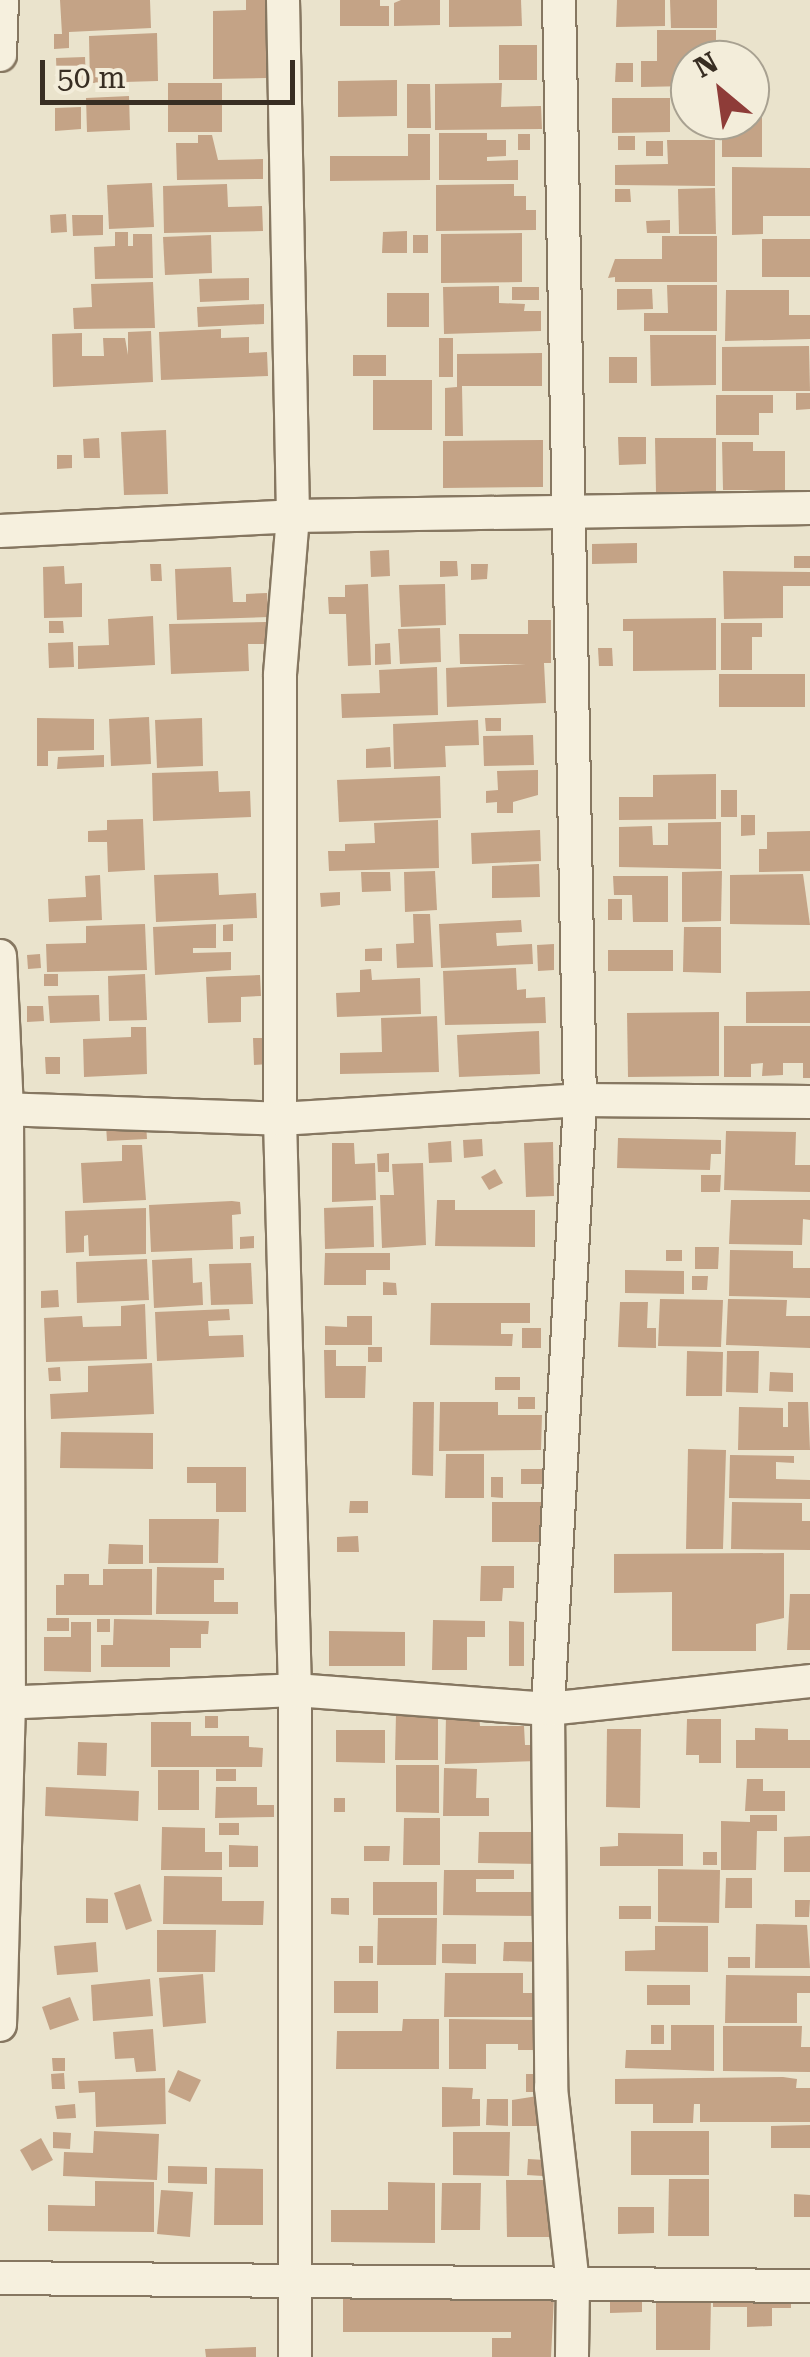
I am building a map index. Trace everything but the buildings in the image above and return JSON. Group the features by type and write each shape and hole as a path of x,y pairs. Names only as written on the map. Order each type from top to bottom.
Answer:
{"street":[{"path":"0,55 2,0"},
{"path":"283,0 293,516 280,675 280,1119 295,1690 295,2357"},
{"path":"558,0 580,1100 548,1709 551,2088 573,2284 572,2357"},
{"path":"0,531 293,516 810,508"},
{"path":"0,956 5,1703 0,2025"},
{"path":"4,1109 280,1119 580,1100 810,1102"},
{"path":"5,1703 295,1690 548,1709 810,1681"},
{"path":"0,2278 810,2286"}]}
